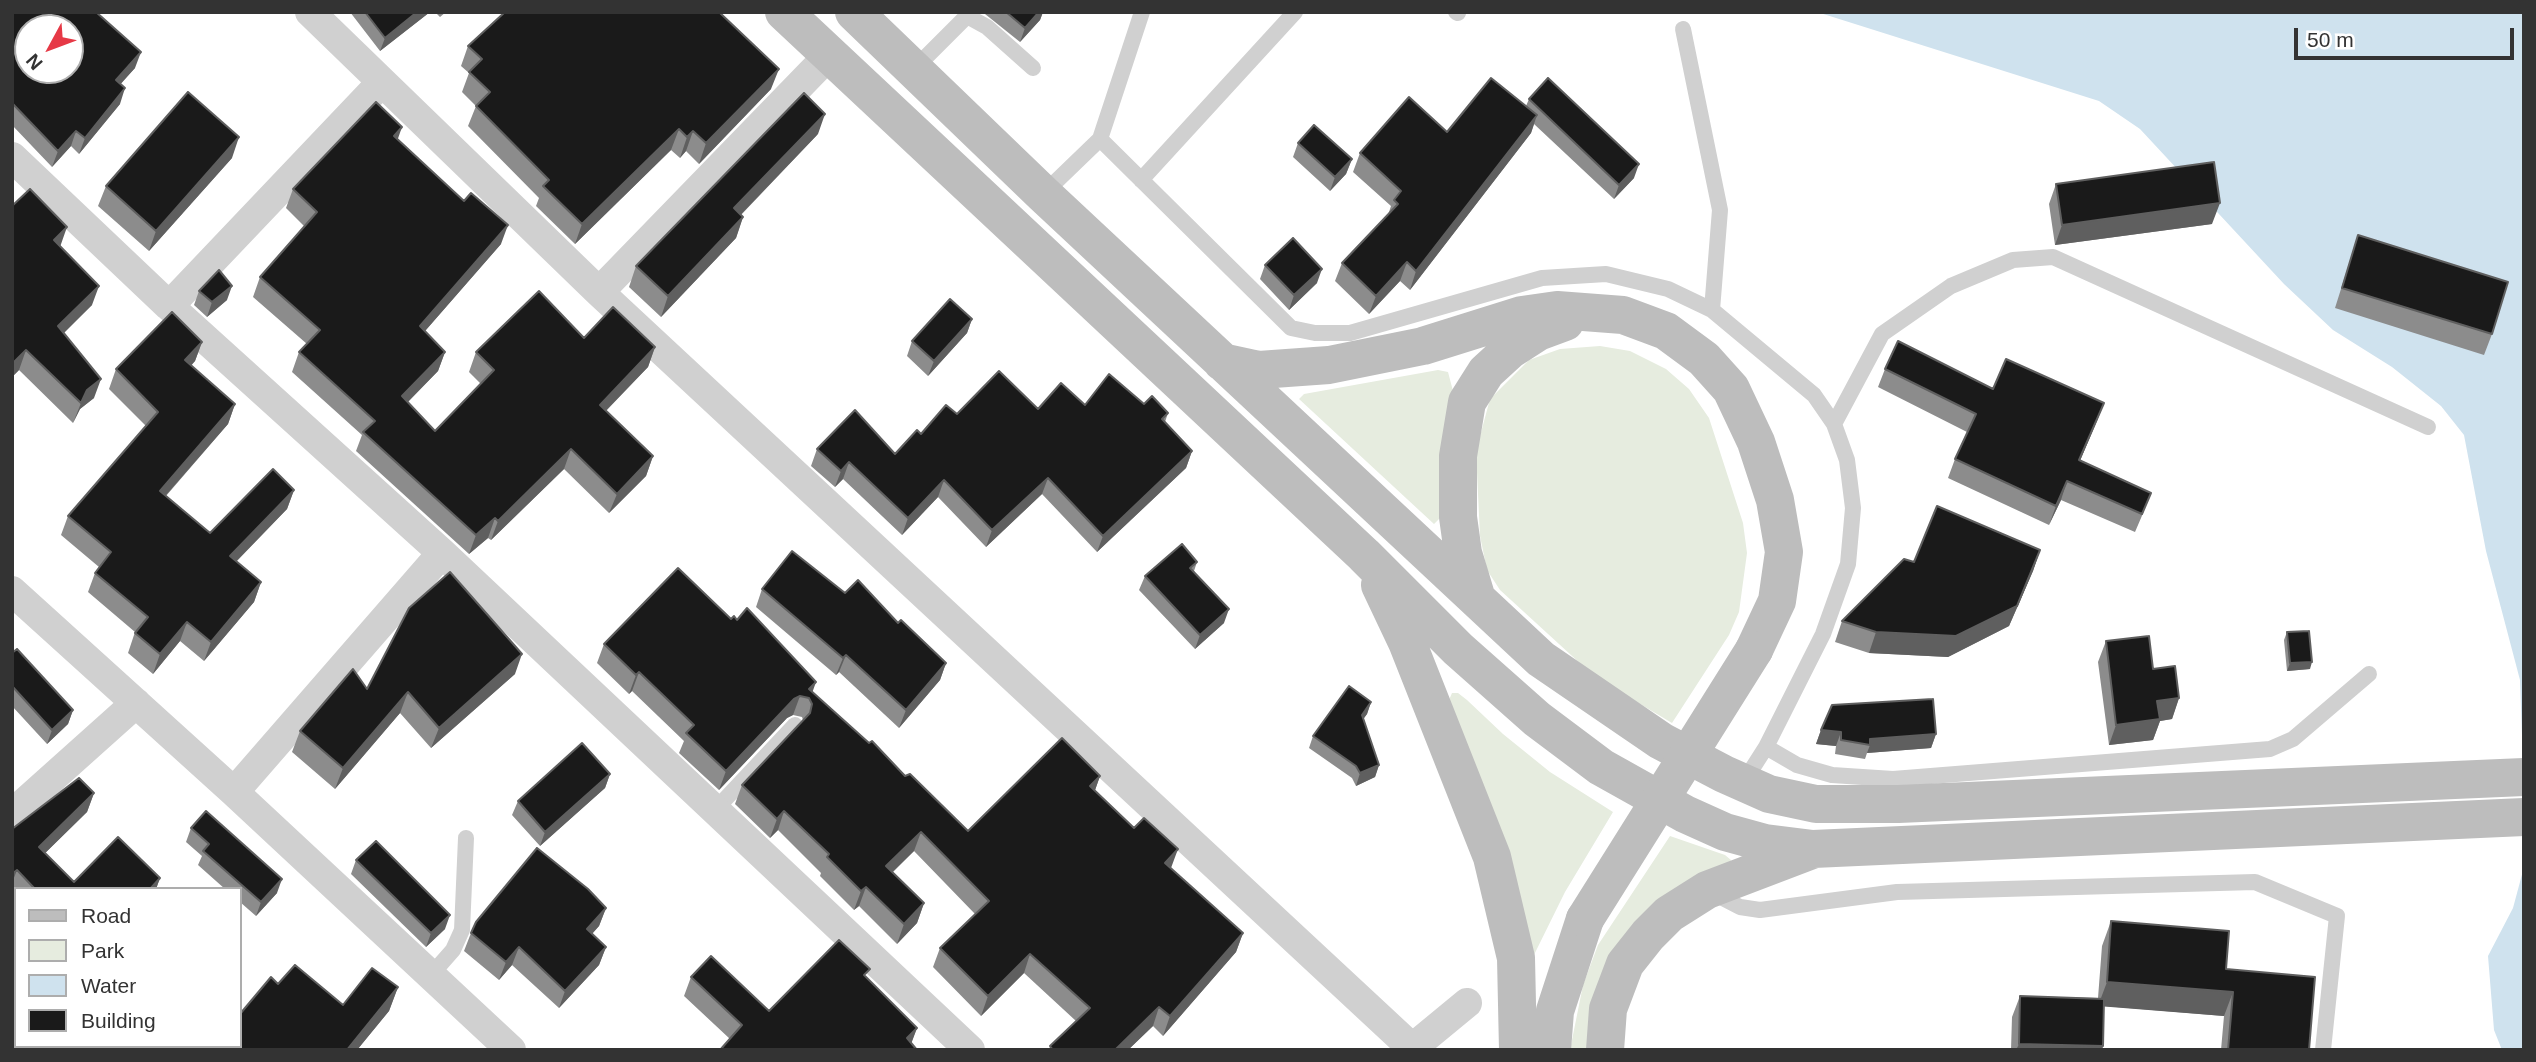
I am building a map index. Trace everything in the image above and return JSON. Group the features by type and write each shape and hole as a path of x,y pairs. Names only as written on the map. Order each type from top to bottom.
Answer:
{"main road":[{"path":"785,12 1364,555 1458,649 1527,711 1601,767 1685,814 1725,832 1765,843 1813,849 2524,817"},
{"path":"854,12 1043,194 1541,659 1661,741 1744,783 1769,794 1816,804 1898,804 2524,777"},
{"path":"1222,362 1259,370 1329,365 1423,346 1522,315 1557,310 1595,312 1623,316 1666,331 1704,359 1731,389 1756,442 1775,500 1784,552 1777,601 1754,650 1585,919 1555,1011 1552,1050"},
{"path":"1476,596 1463,553 1458,517 1458,456 1467,402 1486,372 1510,350 1538,332 1595,312"},
{"path":"1364,555 1407,642 1492,857 1516,958 1518,1050"},
{"path":"1605,1050 1608,1009 1625,964 1648,935 1670,914 1707,890 1813,849"}],"street":[{"path":"310,12 599,292 1411,1049 1467,1003"},
{"path":"599,292 829,55"},
{"path":"169,306 382,82"},
{"path":"12,157 169,306 442,553 970,1050"},
{"path":"234,792 442,553"},
{"path":"12,591 234,792 511,1050"},
{"path":"12,814 136,703"}],"lane":[{"path":"1043,194 1100,139 1142,12"},
{"path":"1142,180 1295,12"},
{"path":"914,69 967,16 987,27 1032,68"},
{"path":"1683,29 1720,210 1712,310"},
{"path":"1100,139 1290,328 1350,333 1542,278 1606,274 1668,289 1712,310 1814,395 1834,424 1847,460 1853,508 1848,564 1823,634 1766,747 1744,783"},
{"path":"1834,424 1882,334 1951,286 2013,260 2053,257 2428,427"},
{"path":"1766,747 1797,765 1832,775 1892,779 2270,749 2293,739 2369,674"},
{"path":"715,810 795,725"},
{"path":"431,975 453,950 462,930 466,838"},
{"path":"1707,890 1740,906 1760,910 1897,892 2255,882 2337,916 2323,1050"}],"green space":[{"path":"1600,346 1630,351 1666,369 1689,389 1709,418 1743,523 1747,553 1739,612 1729,635 1672,723 1595,677 1500,590 1487,570 1480,536 1476,451 1490,399 1529,360 1560,349"},
{"path":"1438,370 1448,372 1453,391 1439,519 1434,524 1299,399 1304,394"},
{"path":"1452,693 1458,693 1467,700 1550,772 1613,812 1565,892 1530,963 1449,700"},
{"path":"1670,836 1725,855 1731,860 1727,870 1680,890 1593,1050 1570,1050 1583,985 1598,945"}],"water":[{"path":"1817,12 2524,12 2524,791 2520,680 2486,551 2464,435 2441,406 2392,367 2333,330 2284,284 2140,129 2099,101"},
{"path":"2524,867 2524,1050 2502,1050 2494,1030 2488,956 2513,908"}],"building":[{"path":"12,12 96,12 141,52 116,80 125,88 85,138 76,131 58,151 12,103"},
{"path":"365,12 417,12 385,38"},
{"path":"505,12 719,12 779,69 706,143 693,131 687,137 679,129 582,224 543,186 549,180 476,106 490,92 469,72 482,59 468,46"},
{"path":"1006,12 1039,12 1025,28"},
{"path":"1491,78 1537,115 1416,271 1407,262 1376,296 1342,263 1398,204 1394,200 1401,191 1360,153 1409,97 1447,132"},
{"path":"1548,78 1639,164 1619,185 1529,99"},
{"path":"188,92 239,137 156,231 106,186"},
{"path":"804,93 825,114 734,208 743,217 668,296 636,266"},
{"path":"376,102 402,127 394,136 464,201 471,193 508,225 420,326 445,352 402,396 435,431 494,370 476,352 539,291 584,338 613,307 655,347 600,405 653,456 617,494 571,449 498,521 495,518 476,535 363,432 375,421 299,352 320,330 260,277 317,212 293,189"},
{"path":"1314,125 1352,159 1335,177 1298,143"},
{"path":"2214,162 2220,203 2062,225 2056,184"},
{"path":"30,189 67,227 54,240 99,286 58,326 101,379 87,390 81,403 26,350 12,364 12,206"},
{"path":"2358,235 2508,282 2492,334 2342,288"},
{"path":"1293,238 1322,269 1294,295 1265,265"},
{"path":"219,270 232,286 212,302 199,291"},
{"path":"950,299 972,319 934,361 912,341"},
{"path":"172,312 202,342 185,360 235,404 160,491 210,533 273,469 294,490 230,556 261,582 211,642 187,622 160,654 135,633 148,617 95,573 111,552 68,516 158,412 116,369"},
{"path":"1898,341 1993,389 2006,359 2104,403 2079,460 2151,493 2142,514 2067,481 2056,506 1955,459 1976,414 1885,369"},
{"path":"999,371 1038,409 1061,383 1085,405 1109,374 1144,404 1152,396 1168,413 1162,419 1192,451 1103,536 1048,478 992,530 944,480 908,518 849,462 841,471 817,449 855,410 895,454 917,430 921,434 946,405 957,414"},
{"path":"1937,506 2040,550 2017,606 1956,636 1876,632 1842,621 1904,559 1914,562"},
{"path":"1182,544 1197,562 1190,568 1229,609 1200,635 1145,576"},
{"path":"792,551 845,593 858,580 898,623 901,620 946,663 906,710 846,655 843,658 762,589"},
{"path":"678,568 731,619 734,616 737,620 747,608 816,682 809,689 869,743 872,741 905,776 910,774 968,831 1062,738 1100,776 1090,786 1134,828 1144,818 1178,849 1165,863 1243,933 1170,1016 1159,1007 1115,1050 1053,1050 1050,1046 1090,1008 1030,954 988,996 940,948 989,901 921,832 886,866 924,903 904,924 866,887 861,891 827,857 829,854 784,811 777,819 742,785 810,713 812,704 809,698 800,696 794,699 726,771 686,733 694,725 639,672 636,675 604,644"},
{"path":"450,572 522,654 439,728 408,692 343,768 300,731 353,669 367,689 409,608"},
{"path":"2309,631 2312,662 2290,663 2287,632"},
{"path":"2149,636 2153,669 2175,666 2179,698 2157,701 2160,719 2116,725 2106,641"},
{"path":"17,649 73,710 52,730 12,686 12,653"},
{"path":"1349,686 1371,702 1362,715 1379,765 1360,773 1356,766 1313,736"},
{"path":"1933,699 1936,734 1870,739 1870,745 1841,740 1841,732 1821,730 1832,705"},
{"path":"582,743 610,774 545,832 518,801"},
{"path":"79,778 94,793 39,847 74,882 118,837 160,878 152,887 33,887 17,870 12,874 12,829"},
{"path":"206,811 282,879 261,902 203,851 209,844 191,828"},
{"path":"376,841 450,915 431,933 356,860"},
{"path":"537,848 588,889 606,908 587,929 606,947 565,991 519,947 506,962 471,933 476,922"},
{"path":"2111,921 2229,931 2226,969 2315,977 2309,1050 2228,1050 2233,992 2107,982"},
{"path":"839,940 870,969 864,975 917,1028 907,1038 917,1050 720,1050 742,1025 691,977 711,956 769,1011"},
{"path":"12,964 14,1048 81,1048 12,1050"},
{"path":"295,965 343,1005 372,968 398,987 347,1050 206,1050 242,1048 242,1012 271,977 278,984"},
{"path":"2020,996 2104,999 2103,1046 2019,1044"}]}
